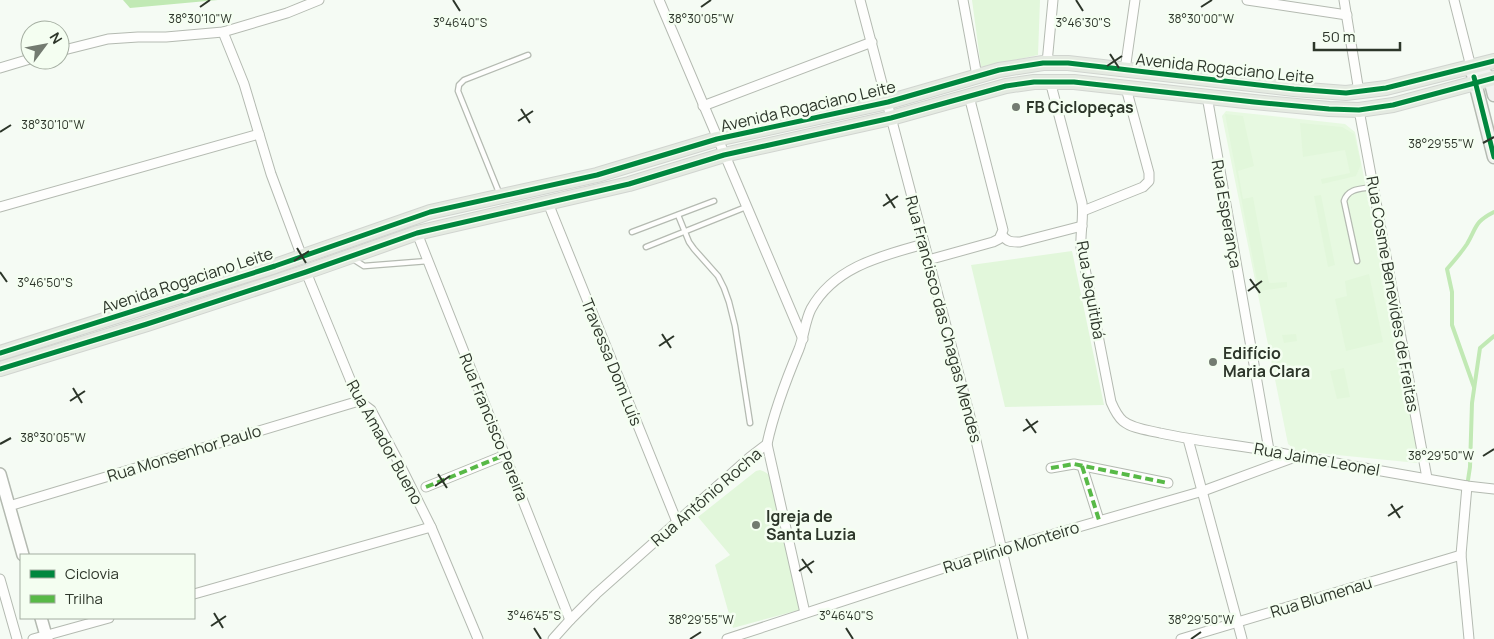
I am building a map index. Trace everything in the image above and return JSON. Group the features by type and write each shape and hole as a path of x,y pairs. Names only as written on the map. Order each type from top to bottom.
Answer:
{"main road":[{"name":"Avenida Rogaciano Leite","path":"0,353 302,256 408,219 452,207 597,175 717,139 888,102 1007,68 1047,63 1068,63 1294,90 1334,93 1386,88 1472,62 1494,61"},
{"path":"1472,62 1492,79 1494,95"},
{"path":"1472,62 1475,83 1494,157"},
{"name":"Avenida Rogaciano Leite","path":"0,369 125,331 306,272 417,233 629,184 724,154 892,118 1006,86 1050,81 1074,82 1329,110 1359,110 1392,105 1492,79"}],"street":[{"path":"70,49 108,40 223,32 287,13 319,0"},
{"path":"659,0 803,340"},
{"name":"Rua Francisco das Chagas Mendes","path":"860,0 973,428 1023,639"},
{"path":"964,0 977,76"},
{"path":"1047,63 1054,0"},
{"path":"1125,70 1135,0"},
{"path":"1247,0 1268,1 1347,15"},
{"path":"1344,0 1359,92"},
{"path":"1454,0 1472,62"},
{"path":"223,32 244,84 271,174 302,256"},
{"path":"703,106 872,42"},
{"path":"0,68 20,62"},
{"name":"Rua Jequitibá","path":"1050,81 1083,211 1081,248 1111,402 1117,415 1122,420 1140,428"},
{"path":"1083,211 1143,187 1149,181 1149,173 1126,88"},
{"path":"928,260 992,242 1002,235 1002,224 969,96"},
{"name":"Rua Esperança","path":"1207,96 1269,450"},
{"name":"Rua Cosme Benevides de Freitas","path":"1359,110 1427,478"},
{"path":"0,207 259,134"},
{"name":"Travessa Dom Luís","path":"548,203 677,522"},
{"path":"1002,235 1006,240 1020,242 1082,226"},
{"name":"Rua Francisco Pereira","path":"417,233 570,620"},
{"name":"Rua Antônio Rocha","path":"553,639 596,594 767,444 771,425 790,370 803,340 810,311 819,296 829,285 858,265 924,244"},
{"name":"Rua Amador Bueno","path":"306,272 359,401 371,410 396,457 431,527 478,639"},
{"name":"Rua Monsenhor Paulo","path":"9,506 359,401"},
{"name":"Rua Jaime Leonel","path":"1140,428 1188,439 1269,450 1467,486 1494,489"},
{"path":"1188,439 1242,639"},
{"path":"767,444 805,613"},
{"path":"426,487 505,455"},
{"name":"Rua Plinio Monteiro","path":"727,639 1002,550 1203,491 1296,456"},
{"path":"1051,468 1074,464 1168,483"},
{"path":"1082,466 1100,520"},
{"path":"0,474 23,554"},
{"path":"1467,486 1461,555 1469,639"},
{"path":"195,594 431,527"},
{"name":"Rua Blumenau","path":"1181,639 1461,555"},
{"path":"0,578 17,639"},
{"path":"41,619 47,637"},
{"path":"33,639 47,637 106,619"}],"lane":[{"path":"500,196 458,91 459,85 464,80 528,55"},
{"path":"1357,261 1344,201 1346,195 1351,191 1373,187"},
{"path":"632,232 714,201"},
{"path":"646,247 746,207"},
{"path":"678,215 694,249 718,276 729,302 735,326 750,423"},
{"path":"350,257 364,266 428,261"}],"shaded area":[{"path":"123,0 218,0 130,8"},
{"path":"972,0 1040,0 1038,55 981,67"},
{"path":"1226,111 1345,124 1355,132 1420,458 1417,463 1297,451 1288,444 1222,116"},
{"path":"1225,114 1243,116 1254,166 1238,171 1243,199 1253,197 1269,283 1287,282 1287,287 1259,291"},
{"path":"1300,123 1342,127 1354,134 1361,164 1356,176 1322,184 1321,179 1350,173 1345,150 1303,157"},
{"path":"1321,195 1335,265 1328,267 1314,196"},
{"path":"1072,251 1104,405 1005,407 971,265"},
{"path":"1369,274 1383,342 1346,351 1335,299 1347,296 1345,281"},
{"path":"1296,334 1297,341 1284,343 1282,335"},
{"path":"1344,368 1350,397 1337,399 1330,371"},
{"path":"760,470 768,474 773,481 799,610 733,628 715,565 730,555 698,517 756,471"}],"waterway":[{"path":"1474,387 1452,325 1452,292 1447,269 1467,244 1479,222 1494,212"},
{"path":"1468,480 1472,403 1480,348 1494,336"}],"marked path":[{"path":"426,487 505,455"},
{"path":"1051,468 1074,464 1168,483"},
{"path":"1082,466 1099,520"}],"cycle path":[{"path":"0,353 275,266 430,212 597,175 717,139 888,102 999,70 1043,63 1068,63 1294,89 1346,93 1386,88 1494,61"},
{"path":"1474,77 1494,157"},
{"path":"0,369 147,324 306,272 417,233 629,184 724,155 891,118 1006,86 1034,82 1074,82 1254,102 1359,110 1393,105 1494,78"}],"place":[{"name":"FB Ciclopeças","path":"1016,107"},
{"name":"Edifício Maria Clara","path":"1213,362"},
{"name":"Igreja de Santa Luzia","path":"756,525"}]}
